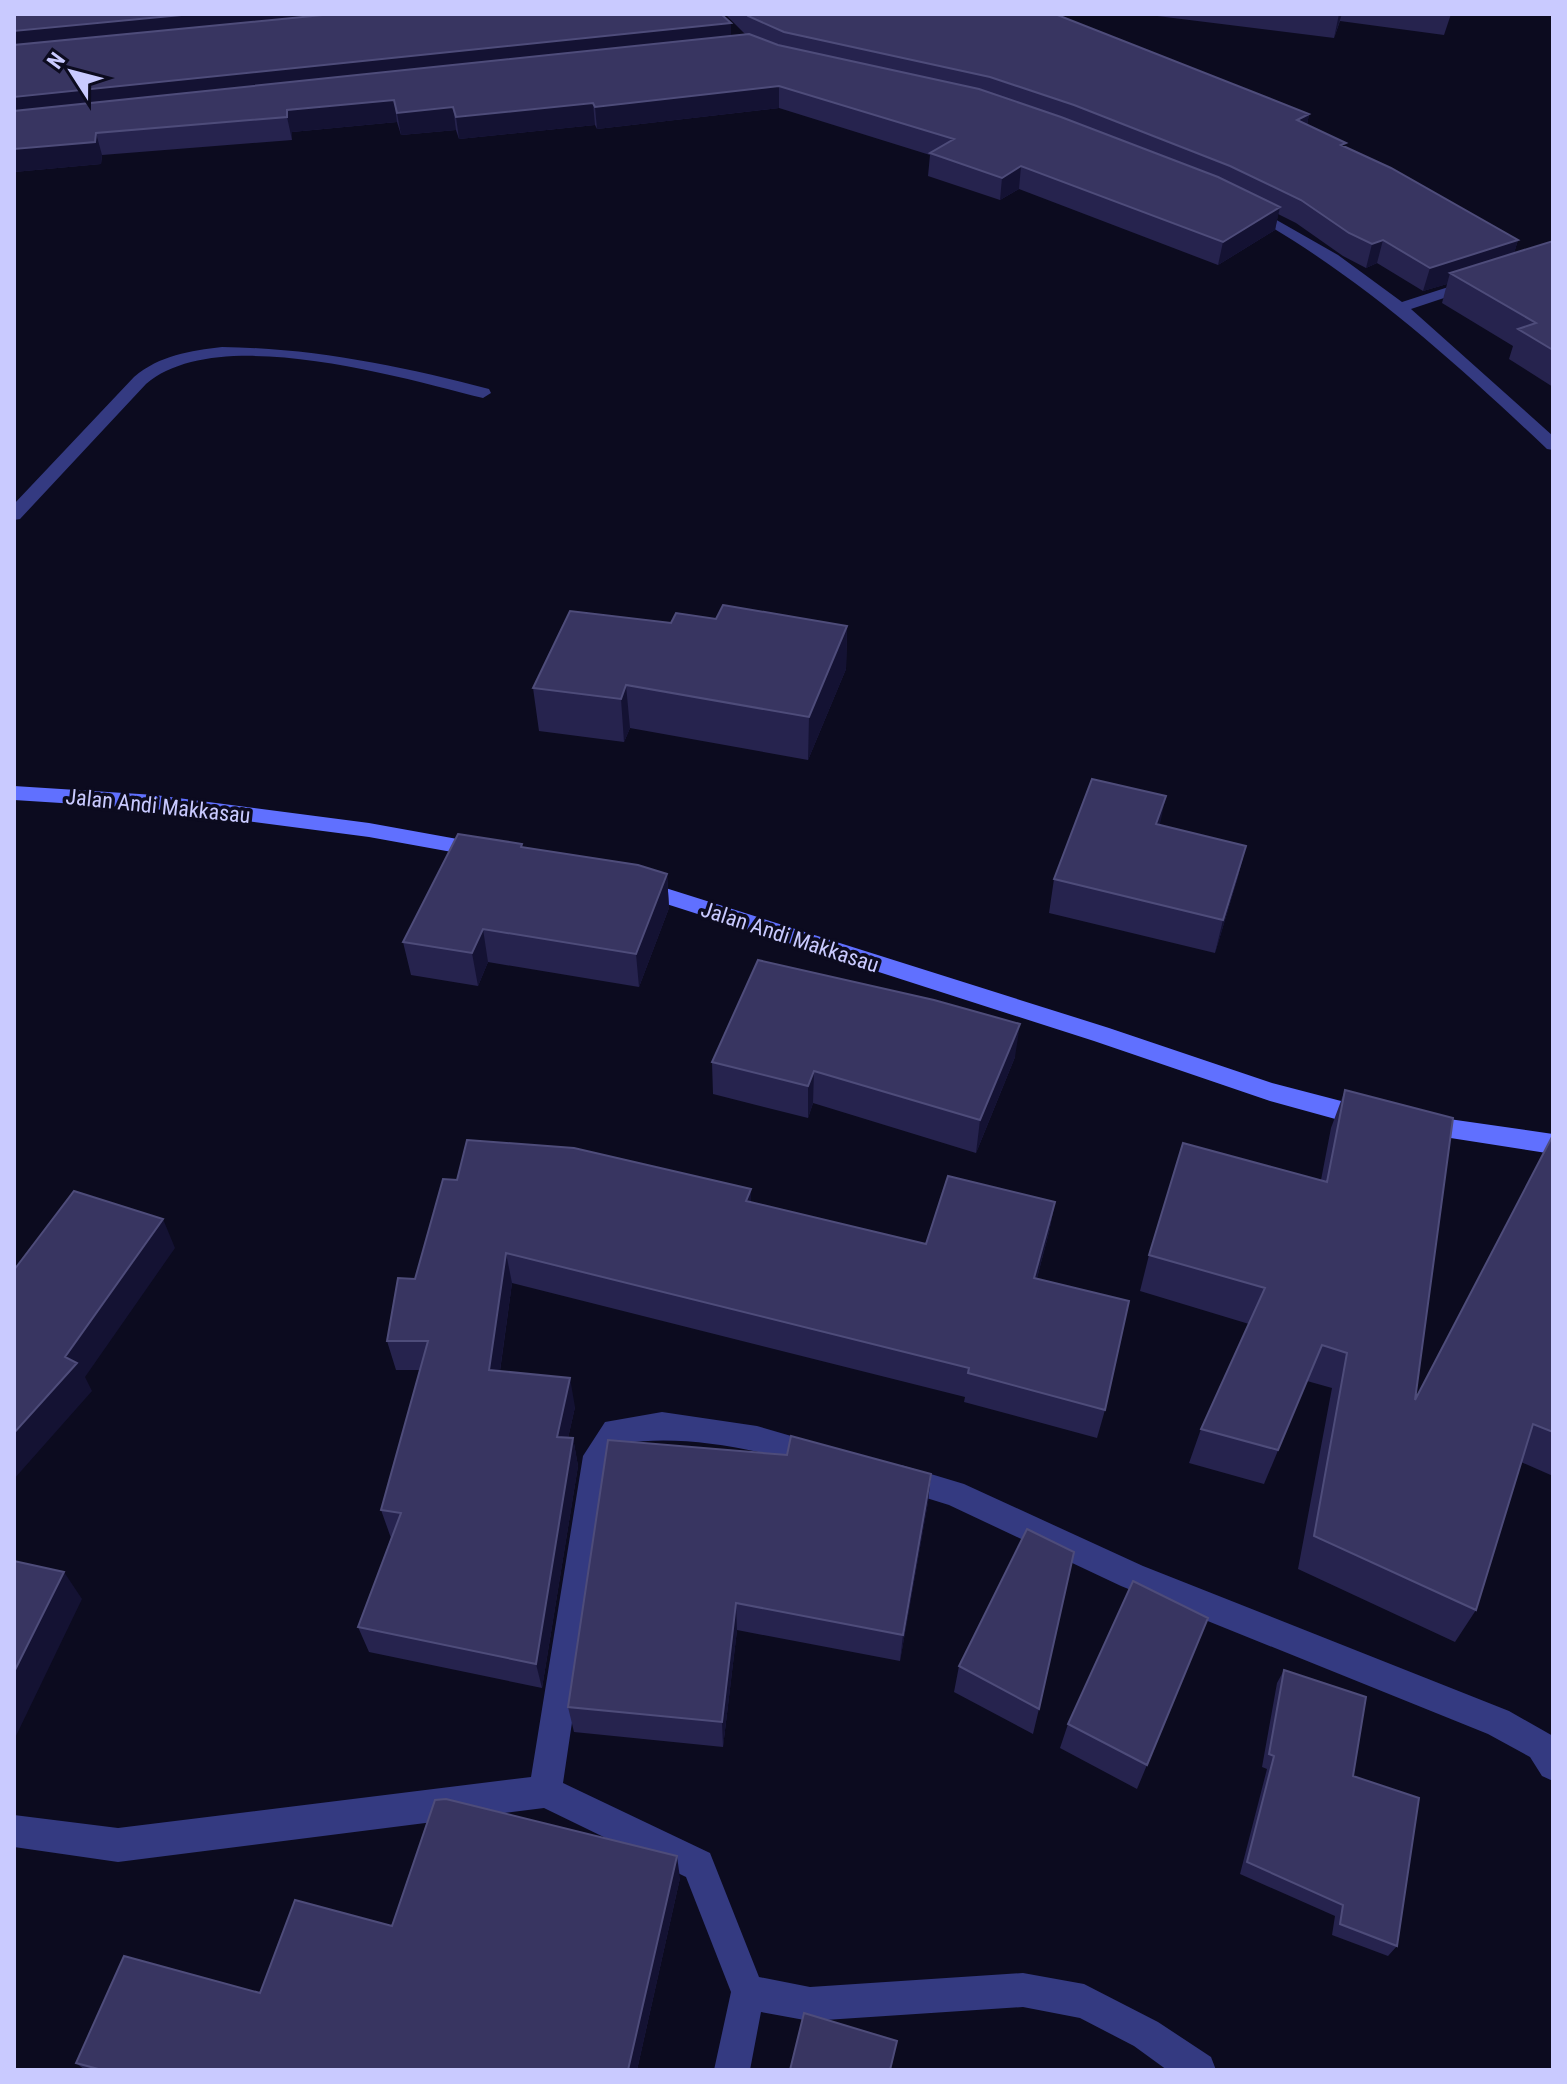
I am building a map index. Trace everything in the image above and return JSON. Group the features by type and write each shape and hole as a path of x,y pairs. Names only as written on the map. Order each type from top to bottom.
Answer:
{"street":[{"path":"1234,201 1302,237 1401,307 1553,445"},
{"path":"1401,307 1492,277"},
{"path":"14,515 126,394 153,369 176,357 216,349 268,352 405,372 483,393"},
{"name":"Jalan Andi Makkasau","path":"14,793 155,802 369,830 507,855"},
{"name":"Jalan Andi Makkasau","path":"614,879 942,986 1101,1034 1270,1092 1394,1122 1553,1144"},
{"path":"545,1792 597,1456 615,1431 662,1425 757,1439 848,1464"},
{"path":"878,1472 954,1493 1132,1576 1498,1722 1541,1746 1553,1765"},
{"path":"14,1831 118,1845 545,1792 698,1865 748,1992 732,2070"},
{"path":"748,1992 810,2004 1023,1990 1084,2001 1146,2034 1198,2070"}],"building":[{"path":"14,14 192,14 14,31"},
{"path":"333,14 721,14 731,23 14,97 14,45"},
{"path":"746,14 1055,14 1309,114 1297,120 1346,143 1341,145 1391,168 1518,240 1430,268 1383,240 1372,244 1349,233 1301,200 1230,166 1074,105 990,77 784,32"},
{"path":"749,34 778,45 979,89 1218,177 1280,207 1223,242 1021,166 1002,178 930,153 954,139 779,86 595,107 593,103 456,117 453,107 397,113 394,100 287,110 287,117 96,133 95,142 14,149 14,111"},
{"path":"1553,241 1553,350 1518,329 1536,323 1450,273"},
{"path":"723,605 847,626 809,717 626,685 621,699 533,688 570,611 671,623 676,613 716,619"},
{"path":"1092,779 1166,796 1156,824 1246,846 1223,920 1054,879"},
{"path":"458,834 638,865 667,874 636,954 483,929 472,953 403,942"},
{"path":"758,960 934,1000 1020,1024 980,1120 814,1071 808,1086 712,1062"},
{"path":"1345,1090 1453,1118 1415,1400 1553,1135 1553,1432 1533,1424 1476,1610 1314,1536 1347,1353 1322,1345 1278,1450 1201,1429 1265,1288 1149,1255 1183,1143 1327,1182"},
{"path":"467,1140 574,1148 751,1189 746,1201 926,1244 948,1176 1055,1202 1034,1278 1129,1301 1105,1410 968,1373 969,1368 506,1253 489,1370 570,1378 557,1437 573,1438 536,1664 358,1627 401,1513 381,1510 428,1341 387,1341 398,1278 415,1279 443,1179 457,1180"},
{"path":"74,1191 163,1219 65,1357 77,1363 14,1433 14,1270"},
{"path":"791,1436 931,1474 903,1635 736,1603 722,1722 568,1707 608,1440 787,1455"},
{"path":"1027,1529 1074,1552 1039,1709 959,1666"},
{"path":"14,1561 64,1572 14,1672"},
{"path":"1133,1581 1208,1618 1147,1765 1068,1724"},
{"path":"1284,1670 1366,1697 1353,1776 1419,1798 1397,1946 1340,1924 1343,1905 1247,1862 1274,1756 1269,1754"},
{"path":"446,1799 677,1856 628,2070 102,2070 76,2063 124,1956 260,1993 295,1900 392,1926 435,1800"},
{"path":"804,2013 897,2041 890,2070 790,2070"}]}
